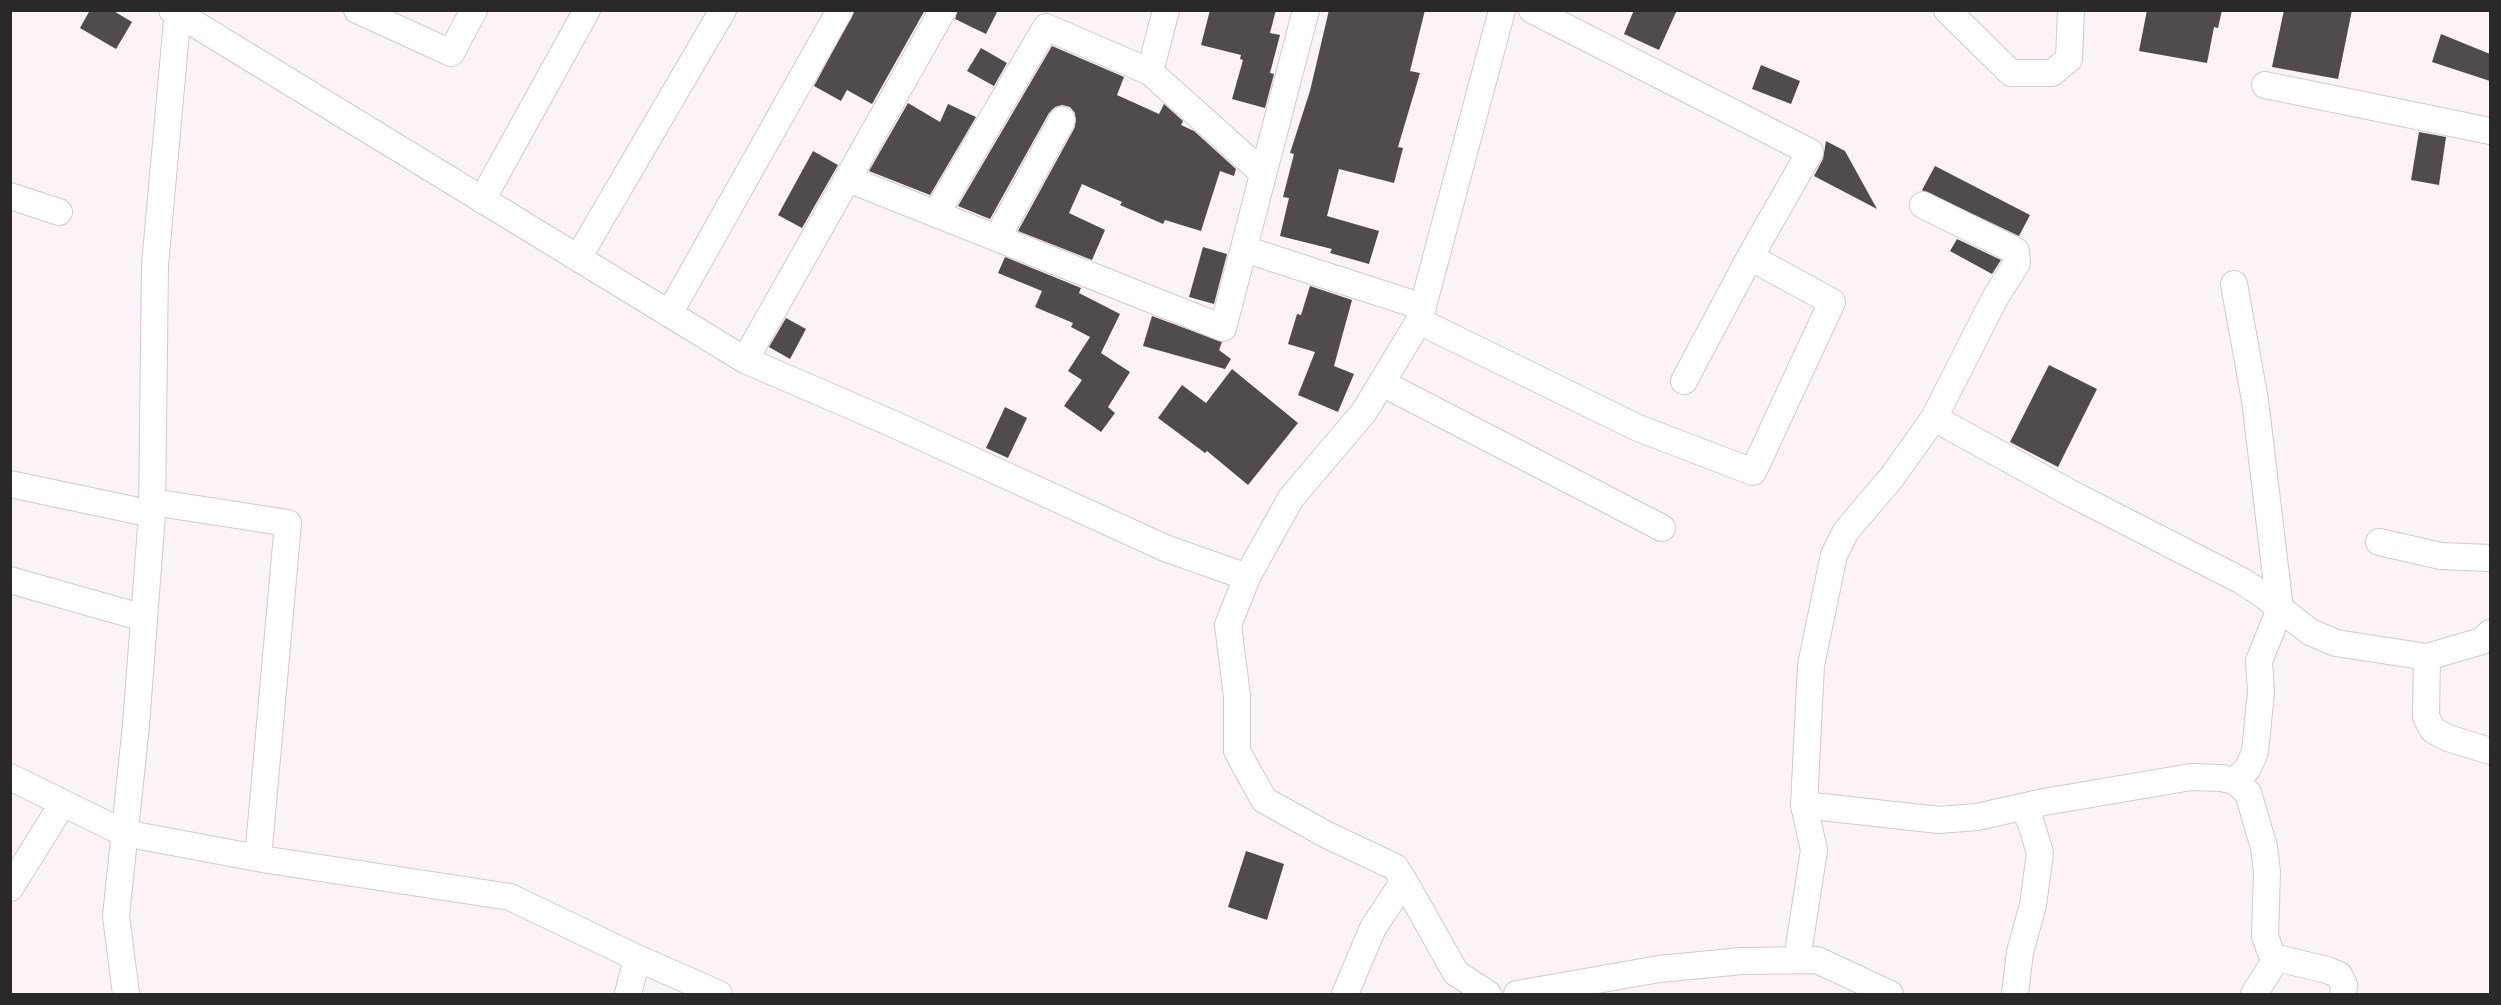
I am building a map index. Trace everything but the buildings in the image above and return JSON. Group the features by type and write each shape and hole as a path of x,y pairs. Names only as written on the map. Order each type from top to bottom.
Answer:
{"street":[{"path":"357,10 451,53 474,10"},
{"path":"482,200 587,10"},
{"path":"578,258 723,10"},
{"path":"669,314 840,10"},
{"path":"745,360 943,10"},
{"path":"1149,72 1166,10"},
{"path":"848,179 1223,328 1306,10"},
{"path":"1488,994 1456,973 1395,867 1327,835 1264,800 1237,751 1237,696 1228,625 1247,577 1291,498 1364,412 1421,314 1502,10"},
{"path":"1532,10 1810,152 1683,381"},
{"path":"1947,10 2011,73 2052,74 2069,59 2070,10"},
{"path":"126,994 116,916 136,725 152,508 155,265 176,12 745,360 891,423 1165,548 1247,577"},
{"path":"936,214 1046,27 1149,72 1263,173"},
{"path":"2265,85 2490,131"},
{"path":"997,238 1062,120"},
{"path":"10,196 59,212"},
{"path":"1794,960 1798,953 1814,850 1804,805 1811,665 1834,555 1846,531 1892,477 1934,418 1995,298 2017,263 2016,251 1923,205"},
{"path":"1244,249 1421,314 1638,428 1754,472 1832,303 1750,257"},
{"path":"2234,284 2255,400 2280,609 2259,661 2261,702 2255,752 2248,768 2235,781"},
{"path":"1382,383 1662,528"},
{"path":"1934,418 2072,494 2241,581 2262,594 2310,632 2336,643 2427,657 2488,640"},
{"path":"10,484 152,508 288,523 258,858"},
{"path":"2379,542 2441,556 2490,558"},
{"path":"10,580 144,618"},
{"path":"2427,657 2426,717 2433,730 2448,738 2490,751"},
{"path":"10,777 124,833 258,858 510,897 719,994"},
{"path":"1804,805 1940,820 1977,817 2191,777 2235,781 2248,793 2264,847 2267,872 2265,936 2271,953 2277,958 2339,975 2344,985 2343,994"},
{"path":"10,888 63,803"},
{"path":"2015,994 2020,952 2034,905 2040,853 2031,823 2023,807"},
{"path":"1345,994 1372,928 1404,881"},
{"path":"628,994 638,958"},
{"path":"2254,994 2277,958"},
{"path":"1517,994 1560,991 1659,969 1742,961 1817,960 1890,994"}]}
